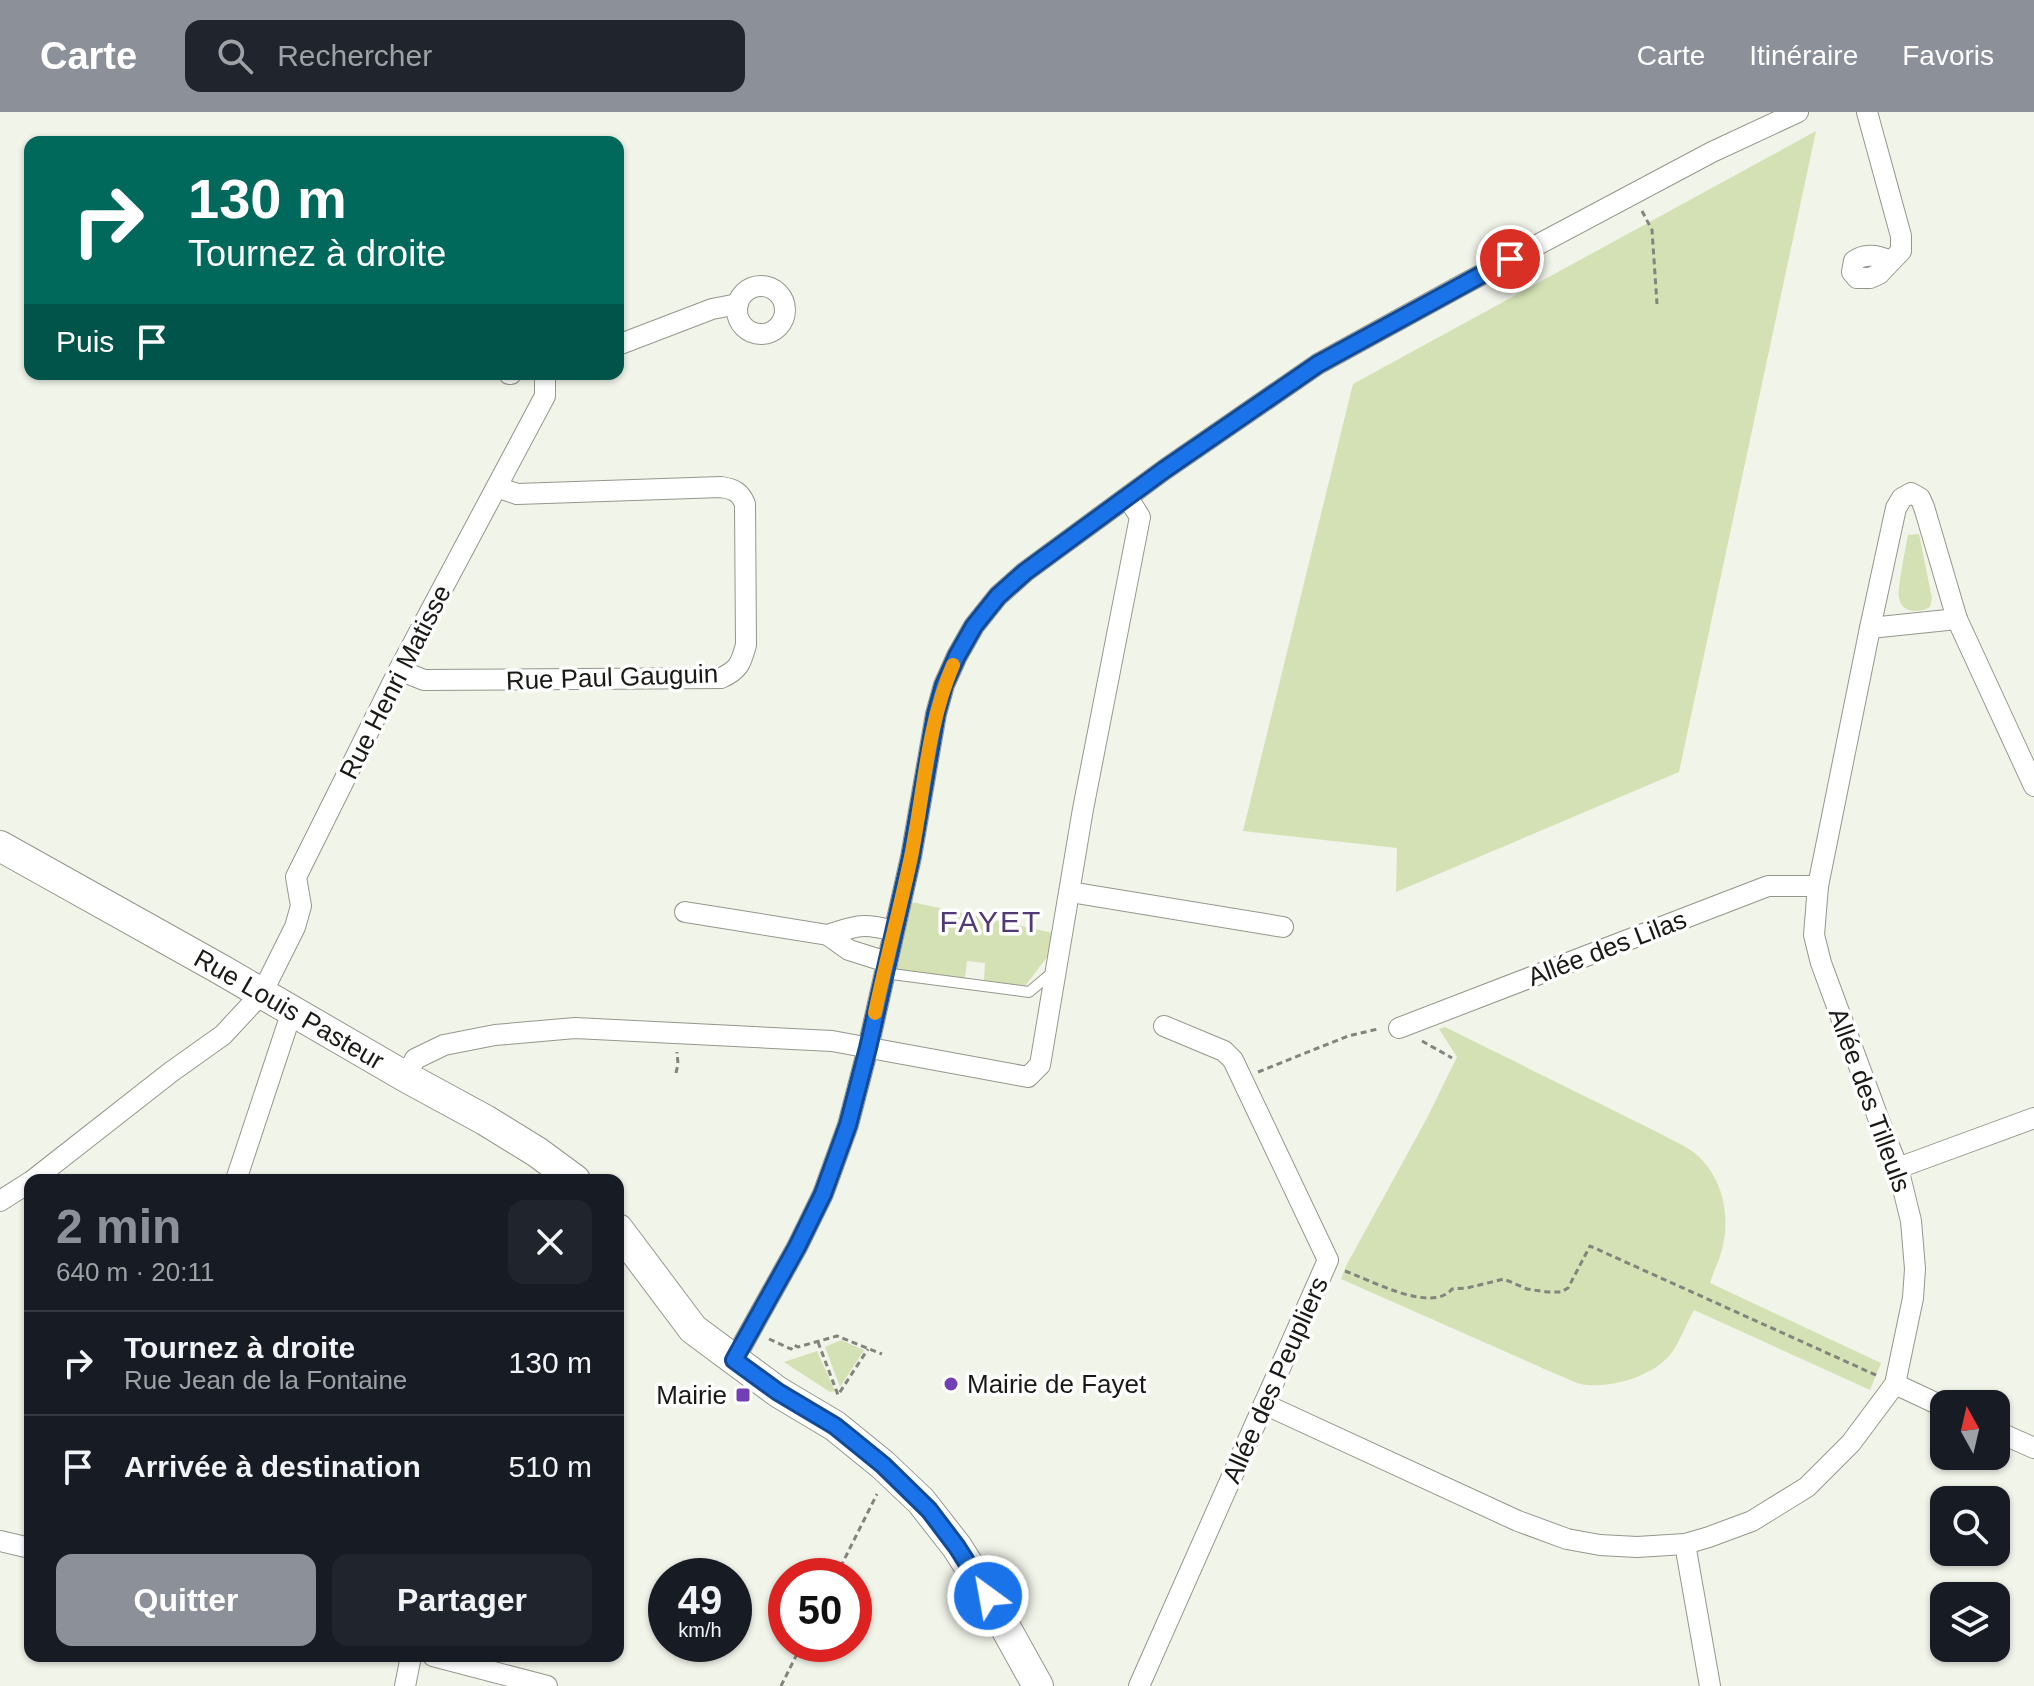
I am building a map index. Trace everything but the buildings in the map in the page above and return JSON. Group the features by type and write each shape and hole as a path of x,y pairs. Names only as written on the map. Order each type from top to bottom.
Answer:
{"main road":[{"name":"Rue Louis Pasteur","path":"0,846 485,1120 567,1174"},
{"path":"624,1237 693,1329 778,1392 835,1426 883,1465 929,1510 988,1596 1038,1686"}],"street":[{"path":"734,1360 823,1194 848,1125 911,857 944,685 974,626 998,596 1025,572 1164,470 1318,364 1712,152 1798,112"},
{"path":"1867,112 1901,236 1901,251 1891,261"},
{"path":"624,343 712,309 738,304"},
{"name":"Rue Henri Matisse","path":"41,1174 223,1035 262,993 295,927 301,906 296,877 399,670 545,396 545,380"},
{"name":"Rue Paul Gauguin","path":"399,670 424,680 721,678 733,673 742,662 746,645 745,504 742,495 733,489 721,487 517,494 497,487"},
{"name":"Allée des Tilleuls","path":"1264,1404 1518,1521 1567,1539 1600,1545 1637,1547 1685,1544 1752,1521 1807,1487 1851,1443 1895,1384 1913,1298 1915,1269 1911,1221 1898,1168 1821,963 1814,935 1818,886 1896,508 1902,498 1911,493 1920,498 1924,507 1957,619"},
{"path":"406,1077 415,1059 444,1045 495,1035 575,1028 666,1041 832,1041 1028,1077 1040,1065 1083,809 1140,517 1128,498"},
{"path":"1870,628 1957,619 2034,786"},
{"name":"Allée des Lilas","path":"1399,1028 1768,886 1818,886"},
{"path":"1070,892 1283,927"},
{"path":"685,912 828,935 849,950 885,968"},
{"path":"828,935 869,924 894,931"},
{"path":"238,1174 292,1011"},
{"name":"Allée des Peupliers","path":"1141,1685 1328,1260 1233,1060 1224,1051 1164,1026"},
{"path":"1898,1168 2034,1118"},
{"name":"Rue Henri Matisse","path":"0,1201 24,1186"},
{"path":"1895,1384 1930,1400"},
{"path":"2010,1437 2034,1448"},
{"path":"0,1541 24,1547"},
{"path":"1685,1544 1710,1686"},
{"path":"405,1686 410,1662"},
{"path":"456,1662 547,1686"}],"lane":[{"path":"885,968 1029,992 1057,968"}],"path":[{"path":"1634,193 1652,230 1657,304"},
{"path":"1243,1078 1348,1036 1388,1026 1399,1028 1452,1058"},
{"path":"666,1041 677,1052 676,1073"},
{"path":"1327,1263 1415,1298 1431,1300 1447,1296 1452,1289 1504,1279 1527,1289 1561,1292 1568,1288 1590,1246 1895,1384"},
{"path":"751,1331 791,1349 794,1345 798,1347 837,1336 882,1354"},
{"path":"818,1342 838,1395 868,1349"},
{"path":"845,1558 880,1488 876,1475 883,1465"},
{"path":"781,1686 793,1662"}],"green space":[{"path":"1816,131 1679,772 1396,892 1397,848 1243,831 1353,384"},
{"path":"1919,534 1932,598 1930,607 1912,611 1901,603 1899,586 1908,535"},
{"path":"912,902 1053,933 1051,952 1025,986 984,980 985,963 967,961 965,978 897,970"},
{"path":"1445,1027 1692,1151 1703,1161 1718,1184 1725,1211 1724,1239 1710,1283 1881,1363 1870,1390 1694,1310 1674,1350 1653,1369 1621,1382 1584,1385 1341,1279 1457,1057 1439,1029"},
{"path":"841,1340 864,1350 840,1387 825,1347"},
{"path":"817,1351 835,1391 830,1392 784,1362"}],"slow traffic":[{"path":"875,1013 911,857 936,714 953,665"}],"place":[{"name":"Mairie de Fayet","path":"951,1384"},
{"name":"Mairie","path":"743,1395"}],"district":[{"name":"FAYET","path":"991,921"}],"route":[{"path":"988,1596 929,1510 883,1465 835,1426 778,1392 734,1360 823,1194 848,1125 911,857 944,685 974,626 998,596 1025,572 1164,470 1318,364 1510,259"}]}
